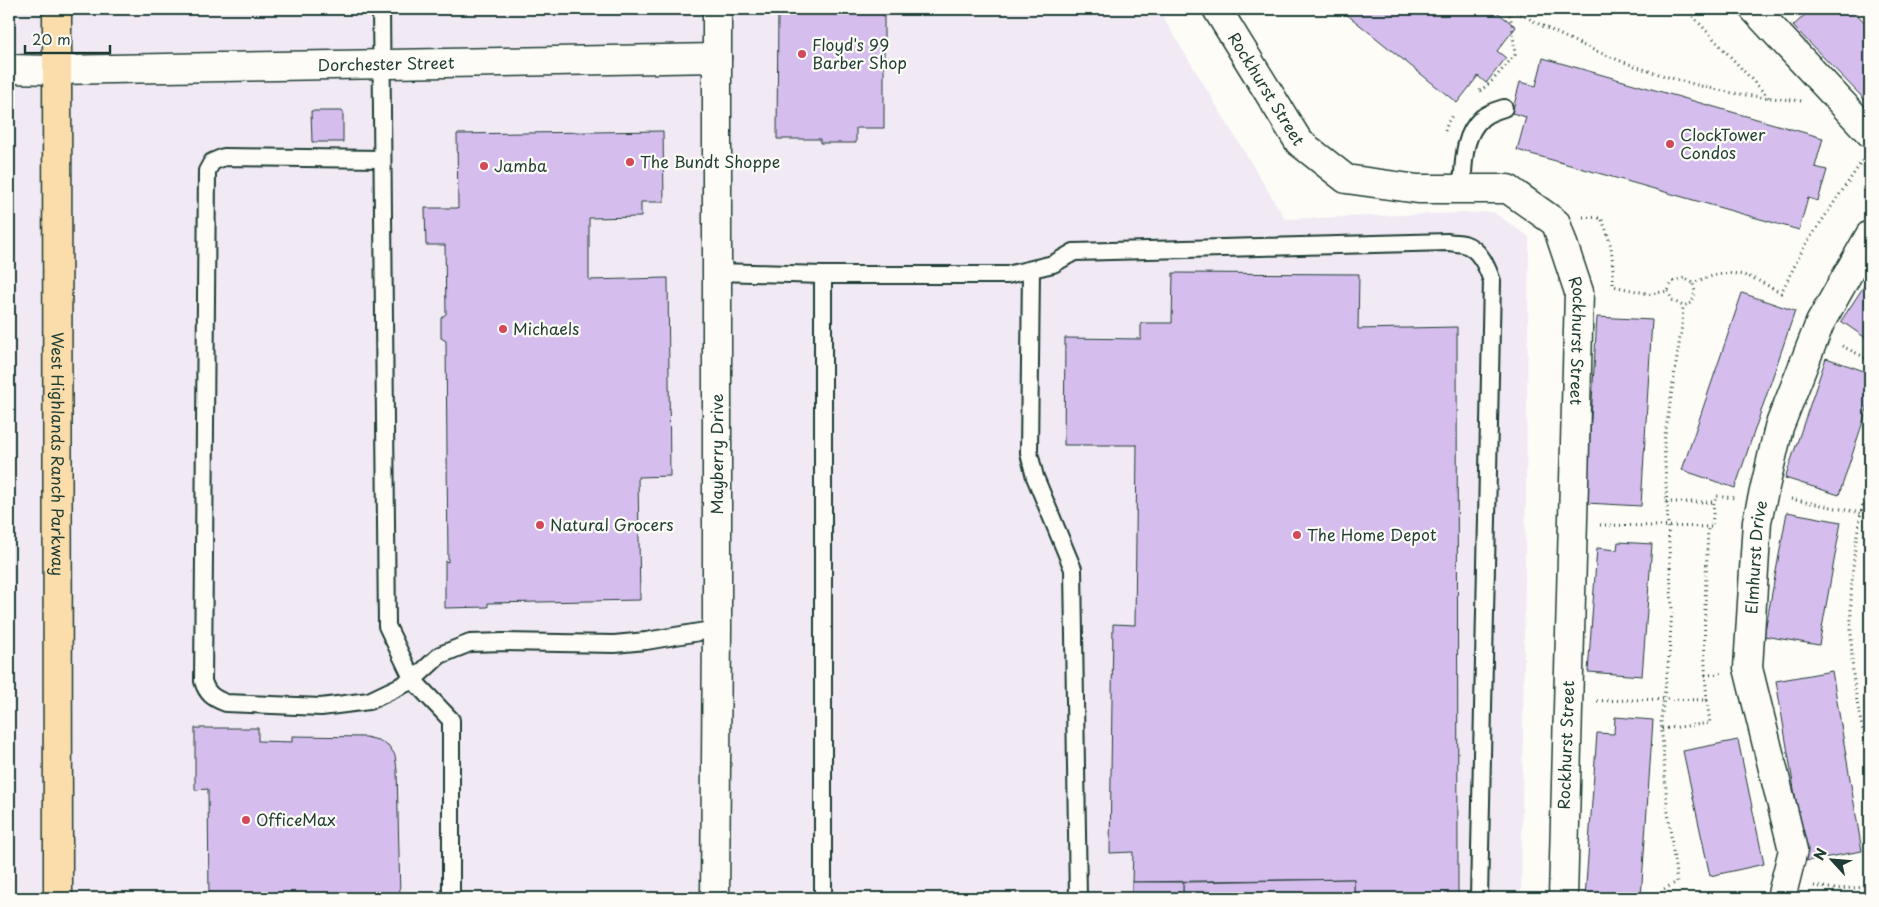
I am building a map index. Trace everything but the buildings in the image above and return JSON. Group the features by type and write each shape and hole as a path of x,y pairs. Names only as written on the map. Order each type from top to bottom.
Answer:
{"main road":[{"name":"West Highlands Ranch Parkway","path":"57,9 58,898"}],"street":[{"name":"Mayberry Drive","path":"714,898 717,9"},
{"name":"Rockhurst Street","path":"1217,9 1299,142 1346,179 1418,189 1508,189 1556,223 1579,292 1563,898"},
{"path":"1754,9 1863,143"},
{"name":"Dorchester Street","path":"9,69 56,70 717,58"},
{"name":"Elmhurst Drive","path":"1784,889 1793,850 1748,668 1757,521 1779,426 1820,323 1870,234"}],"lane":[{"path":"381,9 387,626 413,680 451,720 451,898"},
{"path":"1462,189 1464,153 1470,133 1483,117 1504,108"},
{"path":"381,159 224,157 212,162 207,171 203,681 206,692 214,699 226,703 321,707 369,701 413,680 440,655 470,643 614,644 646,641 716,629"},
{"path":"717,272 823,275 1007,275 1053,264 1074,252 1448,242 1465,244 1480,256 1487,265 1492,281 1479,898"},
{"path":"1031,270 1029,453 1035,478 1073,569 1078,898"},
{"path":"823,275 823,898"}],"path":[{"path":"1476,95 1493,80 1514,55 1512,24 1508,9"},
{"path":"1512,9 1560,36 1635,68 1715,90 1806,102"},
{"path":"1686,9 1769,98"},
{"path":"1442,140 1448,122 1456,111"},
{"path":"1693,283 1708,277 1738,273 1753,277 1781,293 1804,247 1863,160 1863,143"},
{"path":"1577,217 1601,218 1609,237 1613,255 1613,286 1650,294 1668,291"},
{"path":"1684,278 1693,283 1695,292 1692,302 1683,306 1672,300 1668,291 1672,282 1684,278"},
{"path":"1668,898 1664,889 1677,882 1667,804 1662,729 1672,609 1664,442 1681,333 1683,306"},
{"path":"1870,471 1856,535 1851,624 1854,674 1859,711 1870,764"},
{"path":"1572,524 1712,527 1714,502 1717,496 1763,498 1861,513"},
{"path":"1666,502 1714,502"},
{"path":"1662,729 1710,723 1703,655 1708,527"},
{"path":"1611,701 1707,700"},
{"path":"1784,889 1805,885 1836,889 1870,888"}],"shaded area":[{"path":"9,9 1158,9 1285,219 1493,212 1529,237 1521,898 9,898"}],"place":[{"name":"Floyd's 99 Barber Shop","path":"802,54"},
{"name":"ClockTower Condos","path":"1670,144"},
{"name":"The Bundt Shoppe","path":"630,162"},
{"name":"Jamba","path":"484,166"},
{"name":"Michaels","path":"503,329"},
{"name":"Natural Grocers","path":"540,525"},
{"name":"The Home Depot","path":"1297,535"},
{"name":"OfficeMax","path":"246,820"}]}
